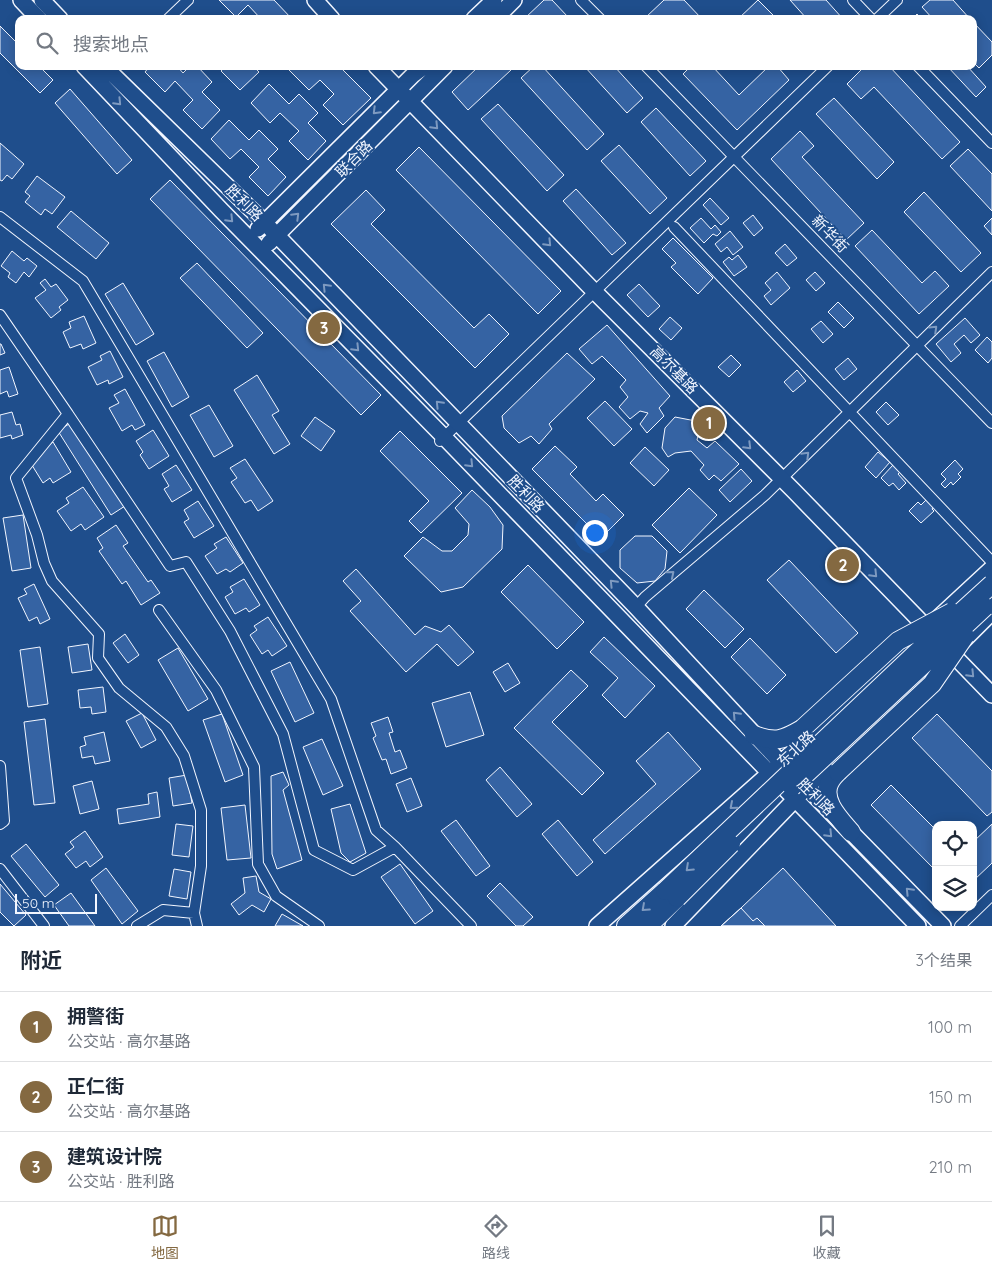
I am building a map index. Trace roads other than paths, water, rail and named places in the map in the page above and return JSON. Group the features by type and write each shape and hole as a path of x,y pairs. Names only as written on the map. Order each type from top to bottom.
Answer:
{"highway":[{"name":"东北路","path":"648,926 671,895 915,654 986,605 992,584"},
{"path":"754,735 767,740 782,740 802,730 898,641 986,605"},
{"path":"851,832 836,814 828,798 829,783 838,772 932,684 986,605"},
{"name":"东北路","path":"626,926 671,895"}],"main road":[{"path":"21,0 35,15"},
{"path":"42,0 56,15"},
{"path":"315,0 328,15"},
{"path":"478,15 494,0"},
{"path":"498,15 514,0"},
{"name":"胜利路","path":"88,70 442,440 769,774 796,798 918,926"},
{"name":"胜利路","path":"113,70 265,223 636,607 781,763 807,786 943,926"},
{"name":"高尔基路","path":"380,70 595,291 782,479 992,696"},
{"name":"联合路","path":"248,238 398,89 420,70"},
{"name":"联合路","path":"261,251 441,70"},
{"name":"东北路","path":"596,926 769,774 992,568"},
{"name":"东北路","path":"673,926 807,786 951,653 986,605"}],"street":[{"path":"172,15 188,0"},
{"path":"581,0 596,15"},
{"path":"853,0 867,15"},
{"path":"881,15 897,0"},
{"name":"新华街","path":"650,70 992,423"},
{"path":"442,440 824,70"},
{"path":"922,70 992,143"},
{"path":"0,217 84,281 331,699 376,830 395,847 471,926"},
{"path":"674,227 992,562"},
{"path":"636,607 645,597 764,496 992,272"},
{"path":"0,315 170,566 186,562 230,631 283,734 314,850 353,870 395,847"},
{"path":"68,414 16,478 37,535 44,563 52,581 99,634 98,658 119,688 166,727 184,756 201,810 201,866 194,913 197,926"},
{"path":"159,610 216,690 254,767 258,864 276,896 319,926"},
{"path":"0,766 4,821 0,824"},
{"path":"0,869 44,926"},
{"path":"960,926 992,895"},
{"path":"137,926 163,910 194,913"}],"place":[{"name":"建筑设计院","path":"324,328"},
{"name":"拥警街","path":"709,423"},
{"name":"正仁街","path":"843,565"}]}
